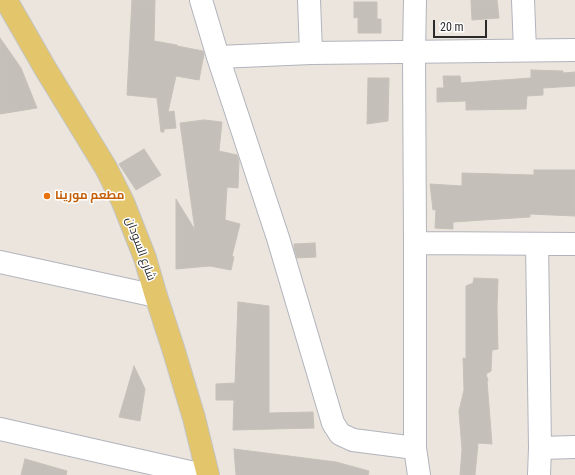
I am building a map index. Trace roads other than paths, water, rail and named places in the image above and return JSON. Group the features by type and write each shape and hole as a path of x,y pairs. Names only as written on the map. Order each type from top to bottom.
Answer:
{"main road":[{"name":"شارع السودان","path":"6,0 45,68 106,168 123,202 145,258 174,348 194,418 208,475"}],"street":[{"path":"201,0 218,57 278,238 333,423 340,434 353,440 415,448"},
{"path":"309,0 311,53"},
{"path":"415,0 415,448 419,475"},
{"path":"523,0 526,50"},
{"path":"218,57 311,53 575,50"},
{"path":"415,243 575,244"},
{"path":"537,244 540,448 539,475"},
{"path":"0,262 156,296"},
{"path":"0,429 203,475"},
{"path":"540,448 575,447"}],"place":[{"name":"مطعم مورينا","path":"47,196"}]}
